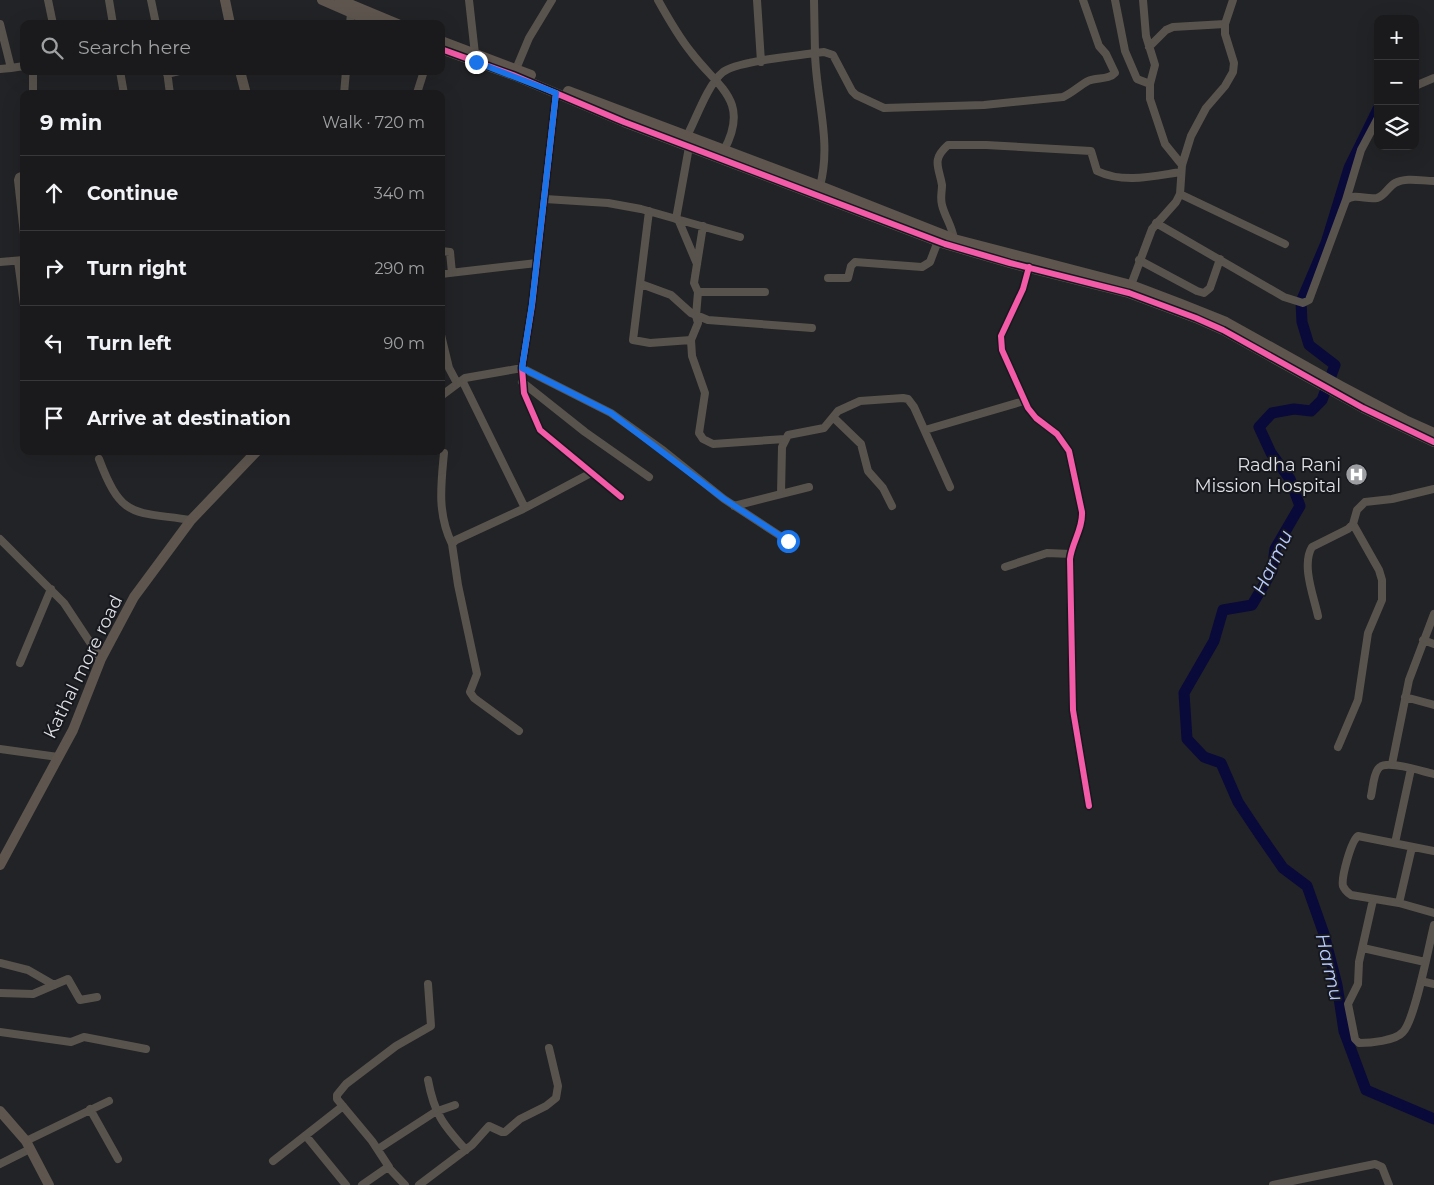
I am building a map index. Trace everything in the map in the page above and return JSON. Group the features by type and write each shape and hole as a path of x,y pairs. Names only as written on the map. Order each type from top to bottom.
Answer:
{"street":[{"path":"48,0 52,20"},
{"path":"109,0 112,20"},
{"path":"151,0 155,20"},
{"path":"225,0 229,20"},
{"path":"322,0 384,20"},
{"path":"340,0 370,20"},
{"path":"469,0 476,54"},
{"path":"516,69 529,38 552,0"},
{"path":"658,0 690,51 725,89 734,113 733,132 724,150"},
{"path":"757,0 761,62"},
{"path":"814,0 816,79 825,142 824,172 820,186"},
{"path":"697,265 677,219 688,141 716,80 730,68 824,52 833,55 856,95 884,108 984,105 1063,97 1088,81 1110,76 1115,72 1106,54 1099,46 1083,0"},
{"path":"1115,0 1128,61 1137,79 1150,84"},
{"path":"1143,0 1149,47 1155,65 1150,84 1150,99 1160,129 1172,154 1182,168"},
{"path":"1131,285 1146,240 1156,223 1176,202 1180,194 1185,151 1198,121 1225,86 1233,72 1234,63 1225,34 1233,0"},
{"path":"0,24 11,68"},
{"path":"1149,47 1166,30 1173,27 1226,24"},
{"path":"445,42 516,69 688,141 938,240 1029,267 1129,293 1196,318 1315,378 1434,433"},
{"path":"445,50 556,93 688,141 724,150 954,239 1131,285 1226,322 1315,378"},
{"path":"0,69 20,67"},
{"path":"33,90 34,75"},
{"path":"121,75 123,90"},
{"path":"167,75 169,90"},
{"path":"241,75 245,90"},
{"path":"344,90 346,75"},
{"path":"418,90 423,75"},
{"path":"1419,84 1434,78"},
{"path":"556,93 537,263 522,368 522,382 525,398 540,430 621,497"},
{"path":"1156,223 1299,303 1309,300 1346,200 1361,150 1374,126"},
{"path":"954,239 951,223 942,206 942,186 936,166 940,154 948,145 986,144 1087,151 1093,154 1096,168 1100,172 1130,179 1182,168"},
{"path":"20,177 18,180 20,198"},
{"path":"1346,200 1354,196 1377,198 1391,185 1402,180 1434,180"},
{"path":"1180,194 1285,244"},
{"path":"544,199 608,203 649,211 740,237"},
{"path":"649,211 633,340 650,343 691,340"},
{"path":"703,226 694,283 698,292 696,316 698,323 691,340 692,356 705,393 699,433 702,439 713,444 785,438"},
{"path":"828,278 848,278 851,266 855,262 922,267 930,262 938,240"},
{"path":"445,251 450,252 452,273"},
{"path":"1139,260 1204,293 1210,288 1220,259"},
{"path":"0,262 20,260"},
{"path":"445,274 537,263"},
{"path":"1029,267 1024,289 1001,336 1002,350 1024,401 1036,418 1064,442 1070,451 1083,521 1071,554 1073,710 1089,806"},
{"path":"641,284 671,294 696,316 715,321 812,328"},
{"path":"698,292 765,292"},
{"path":"445,352 449,368 459,382 524,503 523,509"},
{"path":"445,393 459,382 474,375 522,368 611,413 734,506 788,541"},
{"path":"522,382 585,432 649,477"},
{"path":"1338,389 1434,442"},
{"path":"781,494 782,447 785,438 790,434 824,428 844,407 860,401 903,398 911,401 950,487"},
{"path":"925,430 1024,401"},
{"path":"833,417 861,444 868,471 883,488 892,506"},
{"name":"Kathal more road","path":"0,865 72,730 101,659 134,597 192,520 253,455"},
{"path":"444,455 440,505 444,526 452,544 458,585 477,674 470,693 519,731"},
{"path":"99,459 110,488 122,504 134,511 192,520"},
{"path":"452,544 456,540 523,509 591,474"},
{"path":"734,506 809,487"},
{"path":"1318,616 1309,571 1309,552 1317,543 1343,532 1352,524 1357,510 1365,502 1392,499 1434,489"},
{"path":"1338,748 1358,700 1370,624 1382,600 1382,580 1379,570 1352,524"},
{"path":"0,539 64,602 101,659"},
{"path":"1005,567 1048,553 1071,554"},
{"path":"20,663 51,589"},
{"path":"1392,764 1412,671 1434,614"},
{"path":"1424,640 1434,644"},
{"path":"1405,697 1434,705"},
{"path":"0,749 58,756"},
{"path":"1371,796 1378,767 1392,764 1434,774"},
{"path":"1395,843 1411,769"},
{"path":"1434,851 1358,836 1352,842 1344,887 1351,895 1399,903 1434,913"},
{"path":"1399,903 1412,847"},
{"path":"1373,900 1362,948 1358,984 1348,1004 1355,1040 1358,1043 1394,1037 1404,1032 1432,942 1434,925"},
{"path":"1362,948 1426,962"},
{"path":"0,963 31,971 54,985"},
{"path":"0,993 33,994 68,979 80,1000 97,997"},
{"path":"1421,981 1434,984"},
{"path":"406,1185 343,1106 337,1095 346,1084 396,1046 431,1026 428,984"},
{"path":"0,1032 71,1042 84,1037 146,1048"},
{"path":"419,1185 466,1150 489,1126 505,1132 523,1116 546,1106 556,1098 558,1086 549,1048"},
{"path":"428,1080 435,1112 443,1125 466,1150"},
{"path":"0,1164 28,1145 90,1109 109,1101"},
{"path":"378,1149 435,1112 455,1105"},
{"path":"273,1161 343,1106"},
{"path":"90,1109 118,1159"},
{"path":"0,1111 28,1145 49,1185"},
{"path":"306,1136 346,1185"},
{"path":"1273,1185 1375,1164 1382,1166 1389,1185"},
{"path":"362,1185 383,1169 390,1167"}],"waterway":[{"name":"Harmu","path":"1374,117 1349,168 1326,243 1301,302 1302,322 1309,345 1335,365 1322,400 1311,411 1294,409 1272,413 1259,427 1271,453 1290,479 1300,506 1275,549 1272,571 1252,605 1223,610 1214,641 1184,693 1187,739 1204,757 1221,763 1238,802 1283,868 1307,886 1324,934 1337,985 1344,1031 1366,1090 1434,1119"}],"cycle path":[{"path":"445,50 513,75 624,122 945,244 1010,263 1129,293 1196,318 1223,330 1363,408 1434,442"},
{"path":"556,93 532,305 522,368 524,393 540,430 621,497"},
{"path":"1029,267 1023,289 1001,336 1002,350 1028,408 1036,418 1057,434 1069,451 1082,512 1081,524 1070,559 1073,710 1089,806"}],"place":[{"name":"Radha Rani Mission Hospital","path":"1357,475"}],"route":[{"path":"476,62 556,93 532,304 522,368 611,413 664,451 724,499 788,541"}]}
